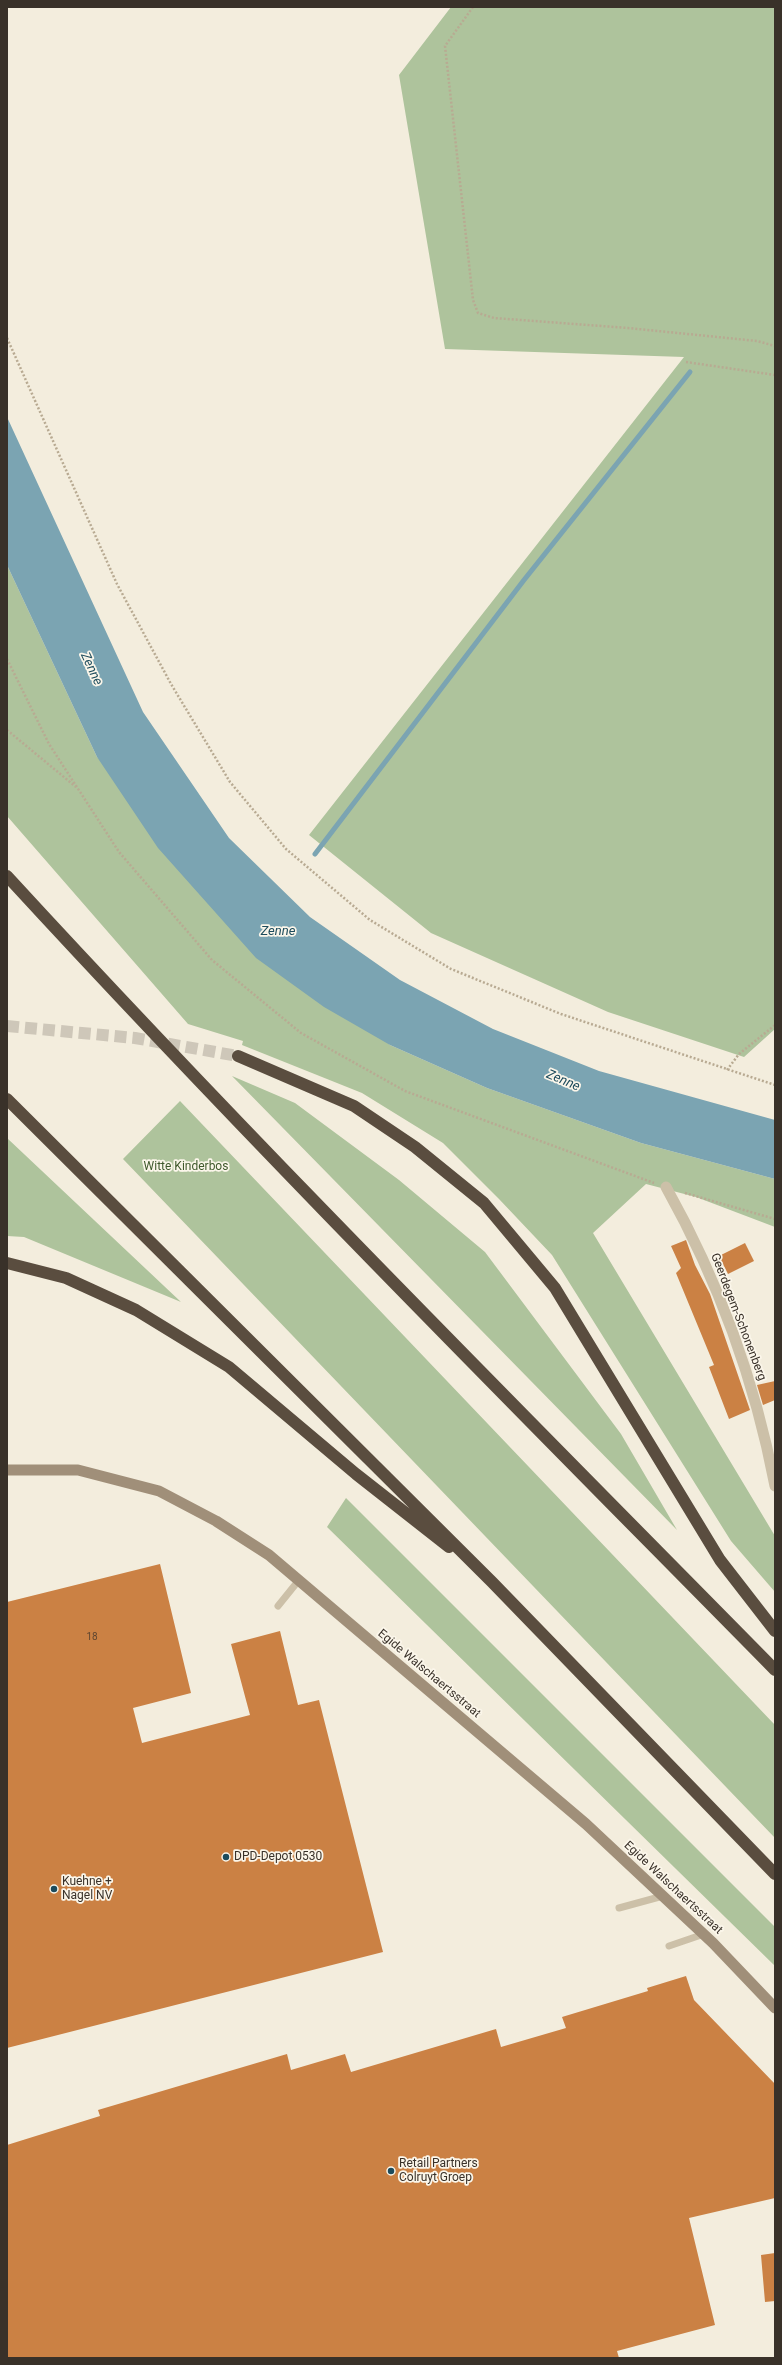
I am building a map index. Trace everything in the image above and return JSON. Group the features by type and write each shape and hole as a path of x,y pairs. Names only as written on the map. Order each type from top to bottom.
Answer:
{"highway":[{"path":"7,876 101,978 315,1202 775,1670"},
{"path":"238,1056 354,1106 415,1147 484,1203 555,1288 720,1560 775,1631"},
{"path":"7,1099 492,1582 775,1874"},
{"path":"7,1263 66,1278 136,1310 229,1367 356,1474 492,1582"}],"main road":[{"name":"Egide Walschaertsstraat","path":"7,1470 78,1470 159,1491 229,1529 270,1555 586,1824 704,1934 775,2008"}],"street":[{"name":"Geerdegem-Schonenberg","path":"666,1187 690,1230 748,1373 766,1436 775,1486"}],"lane":[{"path":"278,1606 299,1580"},
{"path":"619,1908 663,1896"},
{"path":"669,1946 704,1934"}],"path":[{"path":"473,7 445,46 473,300 478,313 494,318 636,329 757,341 775,346"},
{"path":"7,338 117,584 171,684 230,782 286,849 370,920 451,969 561,1014 775,1086"},
{"path":"686,362 775,375"},
{"path":"7,659 49,744 119,852 212,960 301,1033 405,1091 666,1187 775,1219"},
{"path":"7,730 78,788"},
{"path":"727,1070 739,1054 775,1025"}],"green space":[{"path":"451,7 775,7 775,1029 744,1057 608,1012 431,933 309,835 684,357 445,349 399,75"},
{"path":"7,565 97,757 390,1045 487,1088 641,1143 775,1179 775,1227 696,1197 646,1184 593,1233 775,1536 775,1592 731,1541 552,1255 499,1199 443,1143 362,1093 242,1045 243,1041 188,1024 7,816"},
{"path":"232,1076 295,1103 399,1180 485,1252 621,1434 677,1530"},
{"name":"Witte Kinderbos","path":"180,1101 775,1725 775,1838 123,1159"},
{"path":"7,1138 181,1302 24,1237 7,1236"},
{"path":"346,1498 775,1927 775,1966 327,1527"}],"water":[{"name":"Zenne","path":"7,417 143,712 229,838 310,917 400,980 493,1029 599,1071 775,1120 775,1179 641,1143 487,1088 390,1045 324,1007 256,958 158,848 97,757 7,565"}],"building":[{"path":"686,1240 695,1265 710,1294 750,1410 729,1419 709,1367 714,1365 676,1273 681,1268 671,1246"},
{"path":"745,1243 754,1261 728,1274 719,1256"},
{"path":"775,1381 775,1400 763,1405 757,1385"},
{"path":"160,1564 191,1693 133,1708 142,1743 250,1715 231,1644 280,1631 298,1705 319,1700 383,1952 7,2048 7,1602"},
{"name":"Retail Partners Colruyt Groep","path":"686,1976 694,2000 775,2084 775,2198 689,2218 715,2325 617,2351 619,2358 7,2358 7,2145 100,2116 98,2110 287,2054 291,2070 345,2054 351,2072 496,2029 501,2047 566,2028 562,2017 648,1991 647,1988"},
{"path":"775,2253 775,2301 765,2302 761,2255"}],"waterway":[{"path":"315,854 524,580 690,372"}],"tunnel":[{"path":"7,1026 135,1038 238,1056"}],"place":[{"name":"DPD-Depot 0530","path":"226,1857"},
{"name":"Kuehne + Nagel NV","path":"54,1889"},
{"name":"Retail Partners Colruyt Groep","path":"391,2171"}]}
